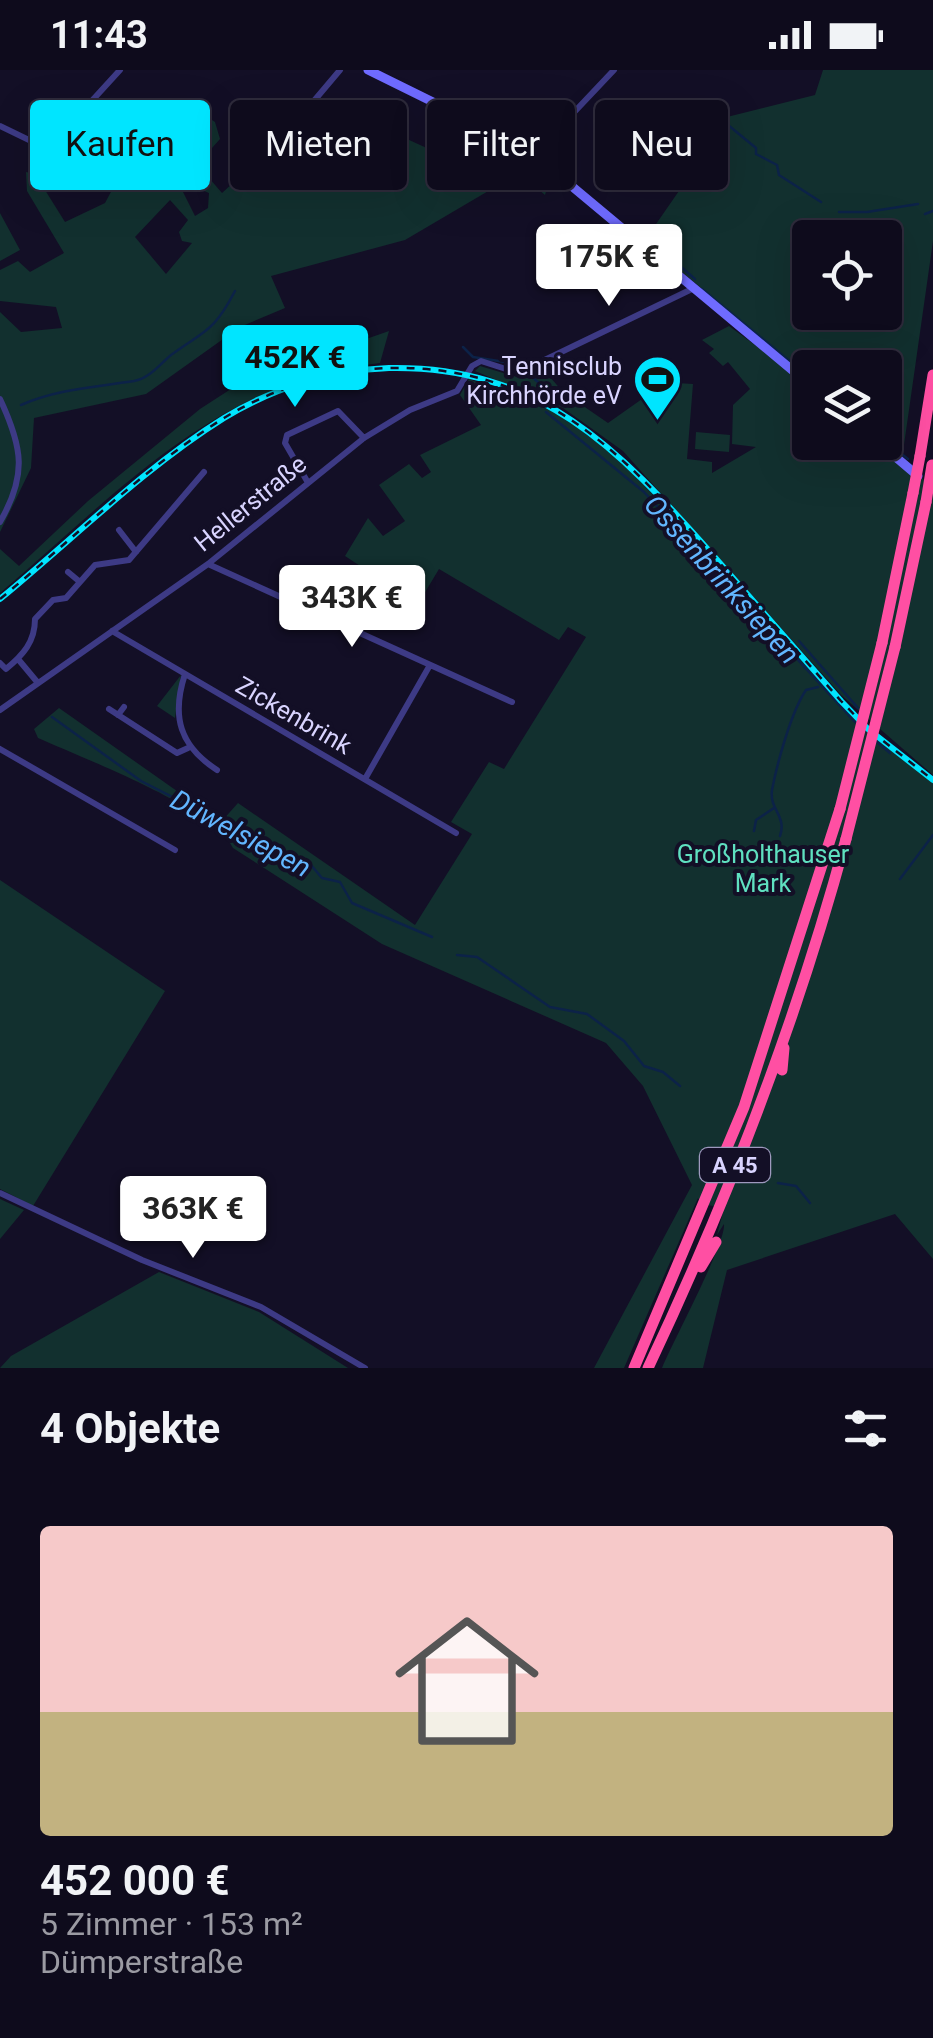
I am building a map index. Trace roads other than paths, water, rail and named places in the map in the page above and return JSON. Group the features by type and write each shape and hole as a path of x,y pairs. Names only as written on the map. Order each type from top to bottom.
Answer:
{"highway":[{"name":"A 45","path":"634,1368 686,1248 786,988 888,645 926,502 933,375"},
{"name":"A 45","path":"648,1368 678,1304 788,1024 846,839 888,645 913,493 928,461"},
{"path":"770,1012 786,988"},
{"path":"782,1070 788,1024"},
{"path":"686,1248 698,1205"},
{"path":"678,1304 716,1242"}],"main road":[{"path":"368,70 429,100"},
{"path":"575,189 792,370"},
{"path":"900,460 933,487"}],"street":[{"path":"92,100 120,70"},
{"path":"314,100 340,70"},
{"path":"575,111 614,70"},
{"path":"0,126 30,142"},
{"name":"Hellerstraße","path":"0,710 208,564 364,438 410,410 457,390 475,364 509,370 528,368 692,288"},
{"path":"0,399 20,468 18,488 0,522"},
{"path":"307,481 285,443 287,434 338,411 364,438"},
{"path":"0,663 6,669 18,659 35,638 35,619 95,565 128,560 204,472"},
{"path":"119,530 136,552"},
{"path":"208,564 512,702"},
{"path":"68,572 80,582"},
{"name":"Zickenbrink","path":"112,631 456,832"},
{"path":"18,659 38,683"},
{"path":"365,779 430,665"},
{"path":"185,674 177,711 188,748 218,770"},
{"path":"118,715 124,707"},
{"path":"108,709 177,753 188,748"},
{"path":"0,749 175,850"},
{"path":"0,1194 142,1260 261,1307 364,1368"}],"waterway":[{"path":"728,125 756,148 756,154 777,165 779,175 821,202"},
{"path":"839,212 918,204"},
{"path":"925,214 933,211"},
{"path":"651,241 695,279"},
{"path":"702,289 792,363"},
{"path":"21,405 62,392 145,377 208,329 235,291"},
{"name":"Ossenbrinksiepen","path":"463,347 473,357 525,365"},
{"name":"Ossenbrinksiepen","path":"529,374 550,393"},
{"name":"Ossenbrinksiepen","path":"546,412 644,492 855,722"},
{"path":"902,454 908,459"},
{"path":"799,641 858,708"},
{"path":"780,836 781,823 772,797 777,766 800,700 806,690 818,687"},
{"name":"Düwelsiepen","path":"52,717 141,781 257,840 288,864 311,865 322,878 340,882 352,903 432,937"},
{"name":"Ossenbrinksiepen","path":"876,741 890,753"},
{"path":"754,831 756,820 774,808"},
{"path":"900,879 933,835"},
{"name":"Düwelsiepen","path":"457,955 477,957 550,1007 587,1014 624,1041 644,1066 663,1072 680,1086"},
{"name":"Düwelsiepen","path":"778,1183 796,1186 810,1203"}],"railway":[{"path":"0,599 166,459 243,407 303,382 346,372 389,368 442,371 490,381 533,398 572,420 608,448 677,515 868,729 933,780"}],"place":[{"name":"Tennisclub Kirchhörde eV","path":"657,422"}],"park label":[{"name":"Großholthauser Mark","path":"763,868"}]}
